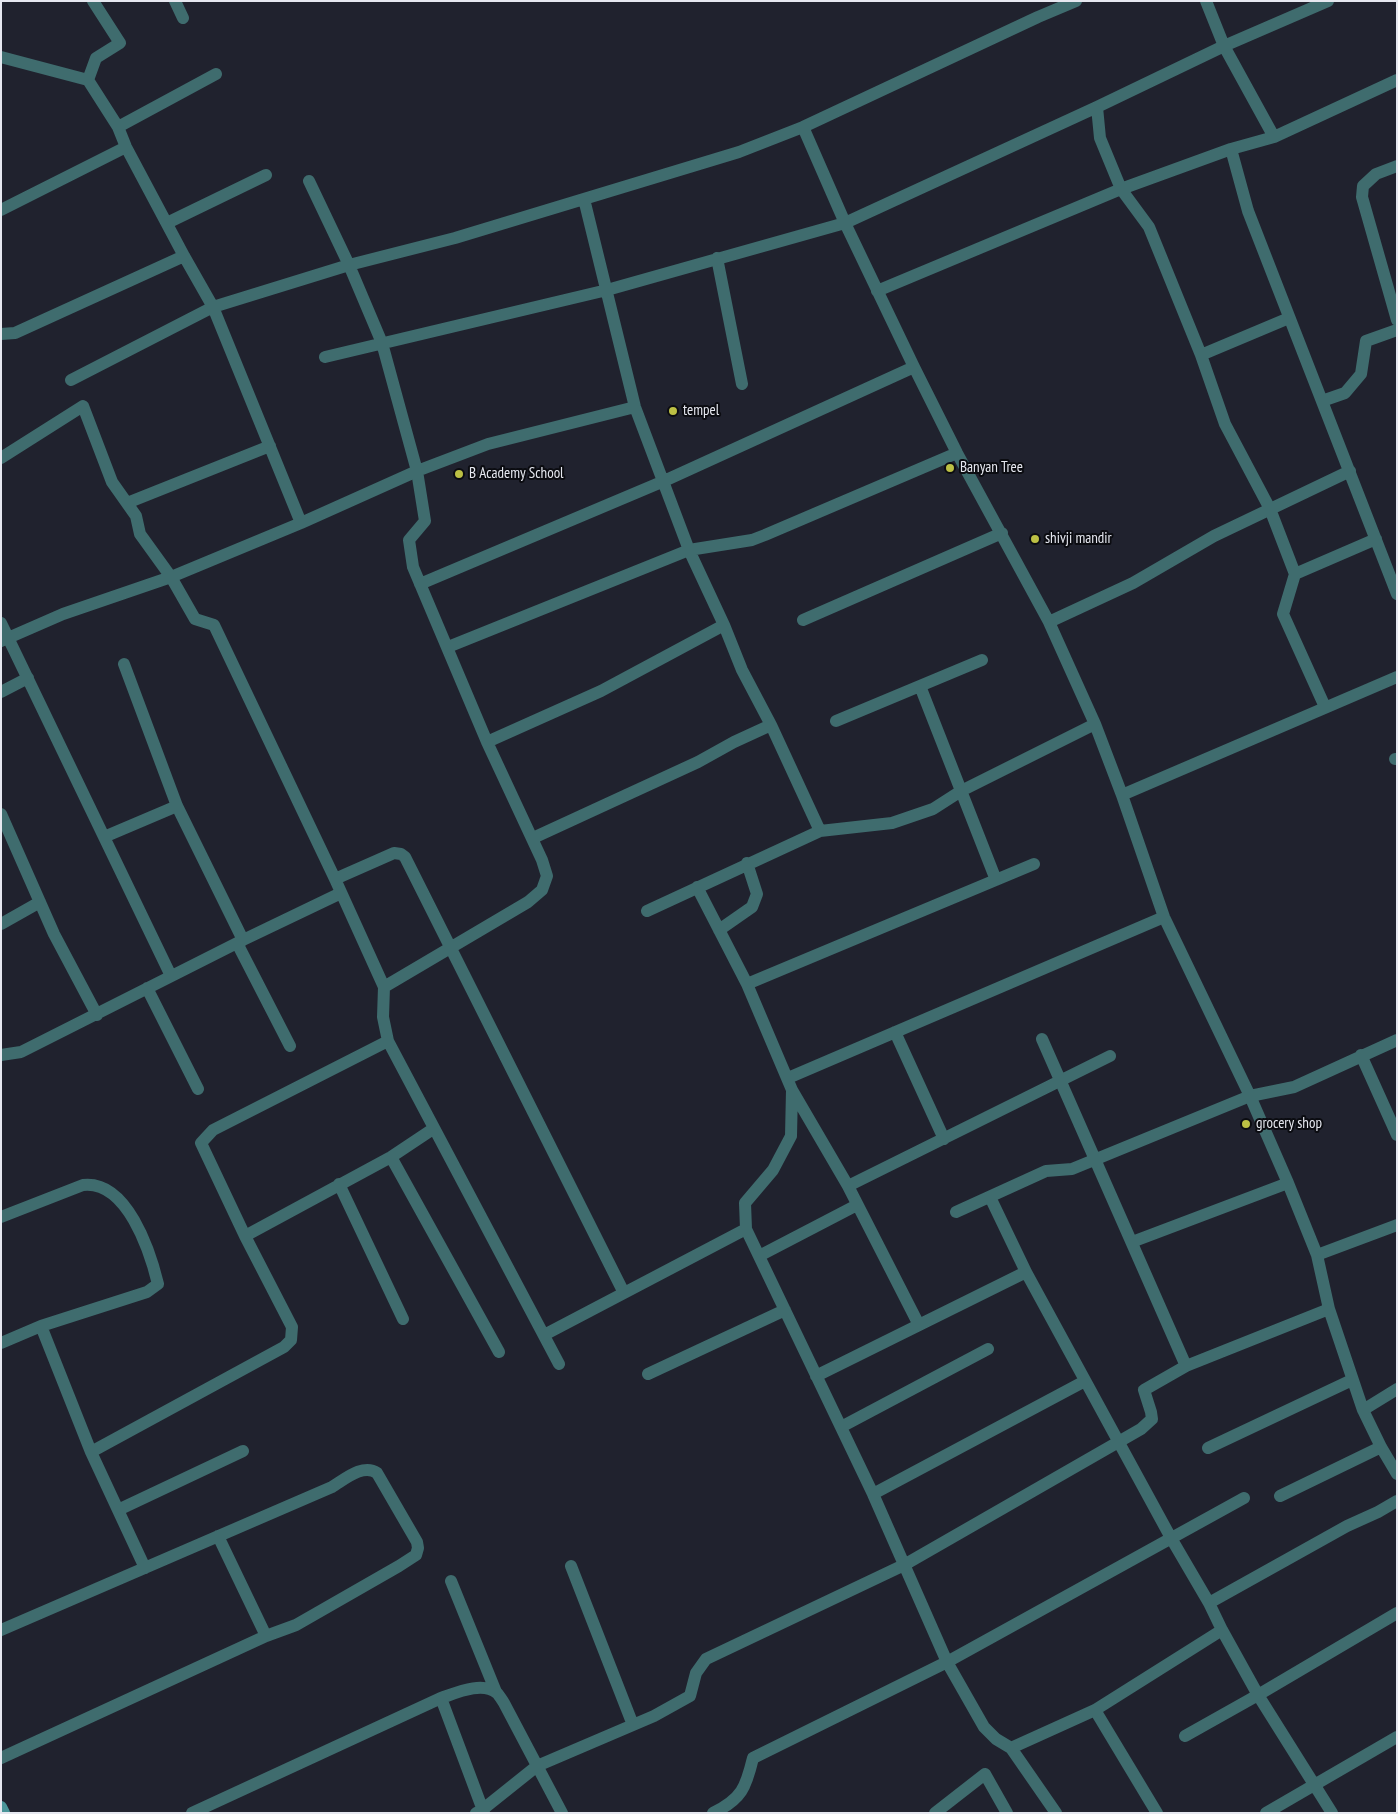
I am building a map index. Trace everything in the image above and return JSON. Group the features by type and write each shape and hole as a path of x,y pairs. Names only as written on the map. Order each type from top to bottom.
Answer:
{"street":[{"path":"88,80 96,58 120,43 93,1"},
{"path":"176,1 183,18"},
{"path":"71,380 213,307 349,265 455,238 739,152 803,127 1076,1"},
{"path":"1206,1 1224,46 1274,137"},
{"path":"325,357 607,290 845,223 1097,107 1224,46 1328,1"},
{"path":"1,57 88,80 118,127 126,147 166,223 213,307 301,523"},
{"path":"118,127 216,74"},
{"path":"877,291 1121,189 1231,149 1274,137 1397,80"},
{"path":"1097,107 1100,138 1121,189 1149,227 1201,355 1225,424 1270,509 1295,574 1283,614 1325,707"},
{"path":"803,127 845,223 914,367 957,453 1049,622 1095,724 1122,795 1164,917 1250,1096 1288,1183 1317,1255 1329,1309 1363,1410 1381,1448 1397,1474"},
{"path":"1,210 126,147"},
{"path":"1231,149 1248,211 1397,594"},
{"path":"1397,166 1376,174 1369,180 1363,186 1362,198 1397,320"},
{"path":"166,223 266,175"},
{"path":"309,182 349,265 382,343 417,471 424,521 408,540 413,567 487,742 533,838 547,876 542,890 528,902 384,986"},
{"path":"584,199 635,407 689,550 724,625 742,670 771,725 820,831"},
{"path":"1,334 15,333 184,256"},
{"path":"717,258 742,384"},
{"path":"1201,355 1290,318"},
{"path":"1322,401 1345,393 1361,374 1366,341 1397,330"},
{"path":"420,584 664,481 914,367"},
{"path":"1,458 83,406 112,482 136,516 140,534 171,577 195,619 214,625 384,986 383,1016 388,1041 559,1364"},
{"path":"5,640 63,614 171,577 301,523 417,471 488,444 635,407"},
{"path":"127,503 270,446"},
{"path":"448,647 689,550 752,540 957,453"},
{"path":"1049,622 1133,583 1214,536 1350,471"},
{"path":"804,620 1002,533"},
{"path":"1295,574 1376,539"},
{"path":"1,623 5,640 28,678 170,976"},
{"path":"487,742 601,691 724,625"},
{"path":"836,721 982,660"},
{"path":"124,664 178,806 290,1046"},
{"path":"1122,795 1397,677"},
{"path":"1,692 28,678"},
{"path":"920,686 996,880"},
{"path":"647,911 747,863 820,831 892,824 933,809 961,791 1095,724"},
{"path":"533,838 698,762 734,742 771,725"},
{"path":"104,837 178,806"},
{"path":"1,814 54,934 97,1015"},
{"path":"335,879 394,853 401,854 411,866 449,947 624,1293"},
{"path":"719,930 752,907 757,894 747,863"},
{"path":"746,984 1034,864"},
{"path":"697,887 746,984 790,1084 848,1186 919,1325"},
{"path":"1,1055 21,1052 240,941 341,893"},
{"path":"1,924 40,902"},
{"path":"790,1084 895,1032 1164,917"},
{"path":"147,988 198,1089"},
{"path":"895,1032 944,1139"},
{"path":"1042,1039 1186,1366"},
{"path":"956,1212 1046,1171 1072,1169 1250,1096 1294,1087 1397,1040"},
{"path":"92,1452 284,1347 291,1340 292,1327 245,1236 201,1143 213,1130 388,1041"},
{"path":"1361,1055 1397,1134"},
{"path":"848,1186 1110,1056"},
{"path":"790,1084 791,1136 773,1170 745,1203 746,1229 873,1494 947,1662 984,1727 996,1739 1011,1748 1056,1813"},
{"path":"245,1236 391,1157 433,1129"},
{"path":"391,1157 499,1352"},
{"path":"1132,1242 1288,1183"},
{"path":"1,1217 83,1185 92,1184 103,1188 115,1195 130,1213 153,1264 158,1284 147,1292 41,1326 1,1343"},
{"path":"339,1184 404,1318"},
{"path":"990,1197 1026,1272 1258,1695 1332,1813"},
{"path":"759,1256 857,1205"},
{"path":"1317,1255 1397,1225"},
{"path":"544,1335 746,1229"},
{"path":"816,1376 1026,1272"},
{"path":"441,1698 481,1812 537,1766 654,1716 690,1696 696,1673 706,1659 904,1565 1141,1429 1152,1419 1144,1390 1186,1366 1329,1309"},
{"path":"648,1374 785,1310"},
{"path":"41,1326 92,1452 145,1568"},
{"path":"841,1427 988,1349"},
{"path":"1208,1448 1352,1380"},
{"path":"873,1494 1085,1381"},
{"path":"1363,1410 1397,1389"},
{"path":"1280,1496 1381,1448"},
{"path":"118,1510 244,1451"},
{"path":"1,1630 332,1487 365,1469 372,1470 377,1474 417,1542 416,1555 296,1625 266,1636 1,1758"},
{"path":"714,1813 740,1795 749,1774 753,1758 947,1662 1244,1498"},
{"path":"1209,1603 1397,1500"},
{"path":"218,1536 266,1636"},
{"path":"571,1566 633,1725"},
{"path":"451,1581 496,1692 504,1703 562,1813"},
{"path":"1186,1736 1397,1613"},
{"path":"1011,1748 1094,1710 1222,1630"},
{"path":"192,1813 441,1698 475,1688 486,1688 496,1692"},
{"path":"1094,1710 1157,1813"},
{"path":"1266,1813 1397,1737"},
{"path":"935,1813 985,1774 1007,1813"},
{"path":"1,1807 4,1813"}],"place":[{"name":"tempel","path":"673,411"},
{"name":"Banyan Tree","path":"950,468"},
{"name":"B Academy School","path":"459,474"},
{"name":"shivji mandir","path":"1035,539"},
{"name":"grocery shop","path":"1246,1124"}]}
